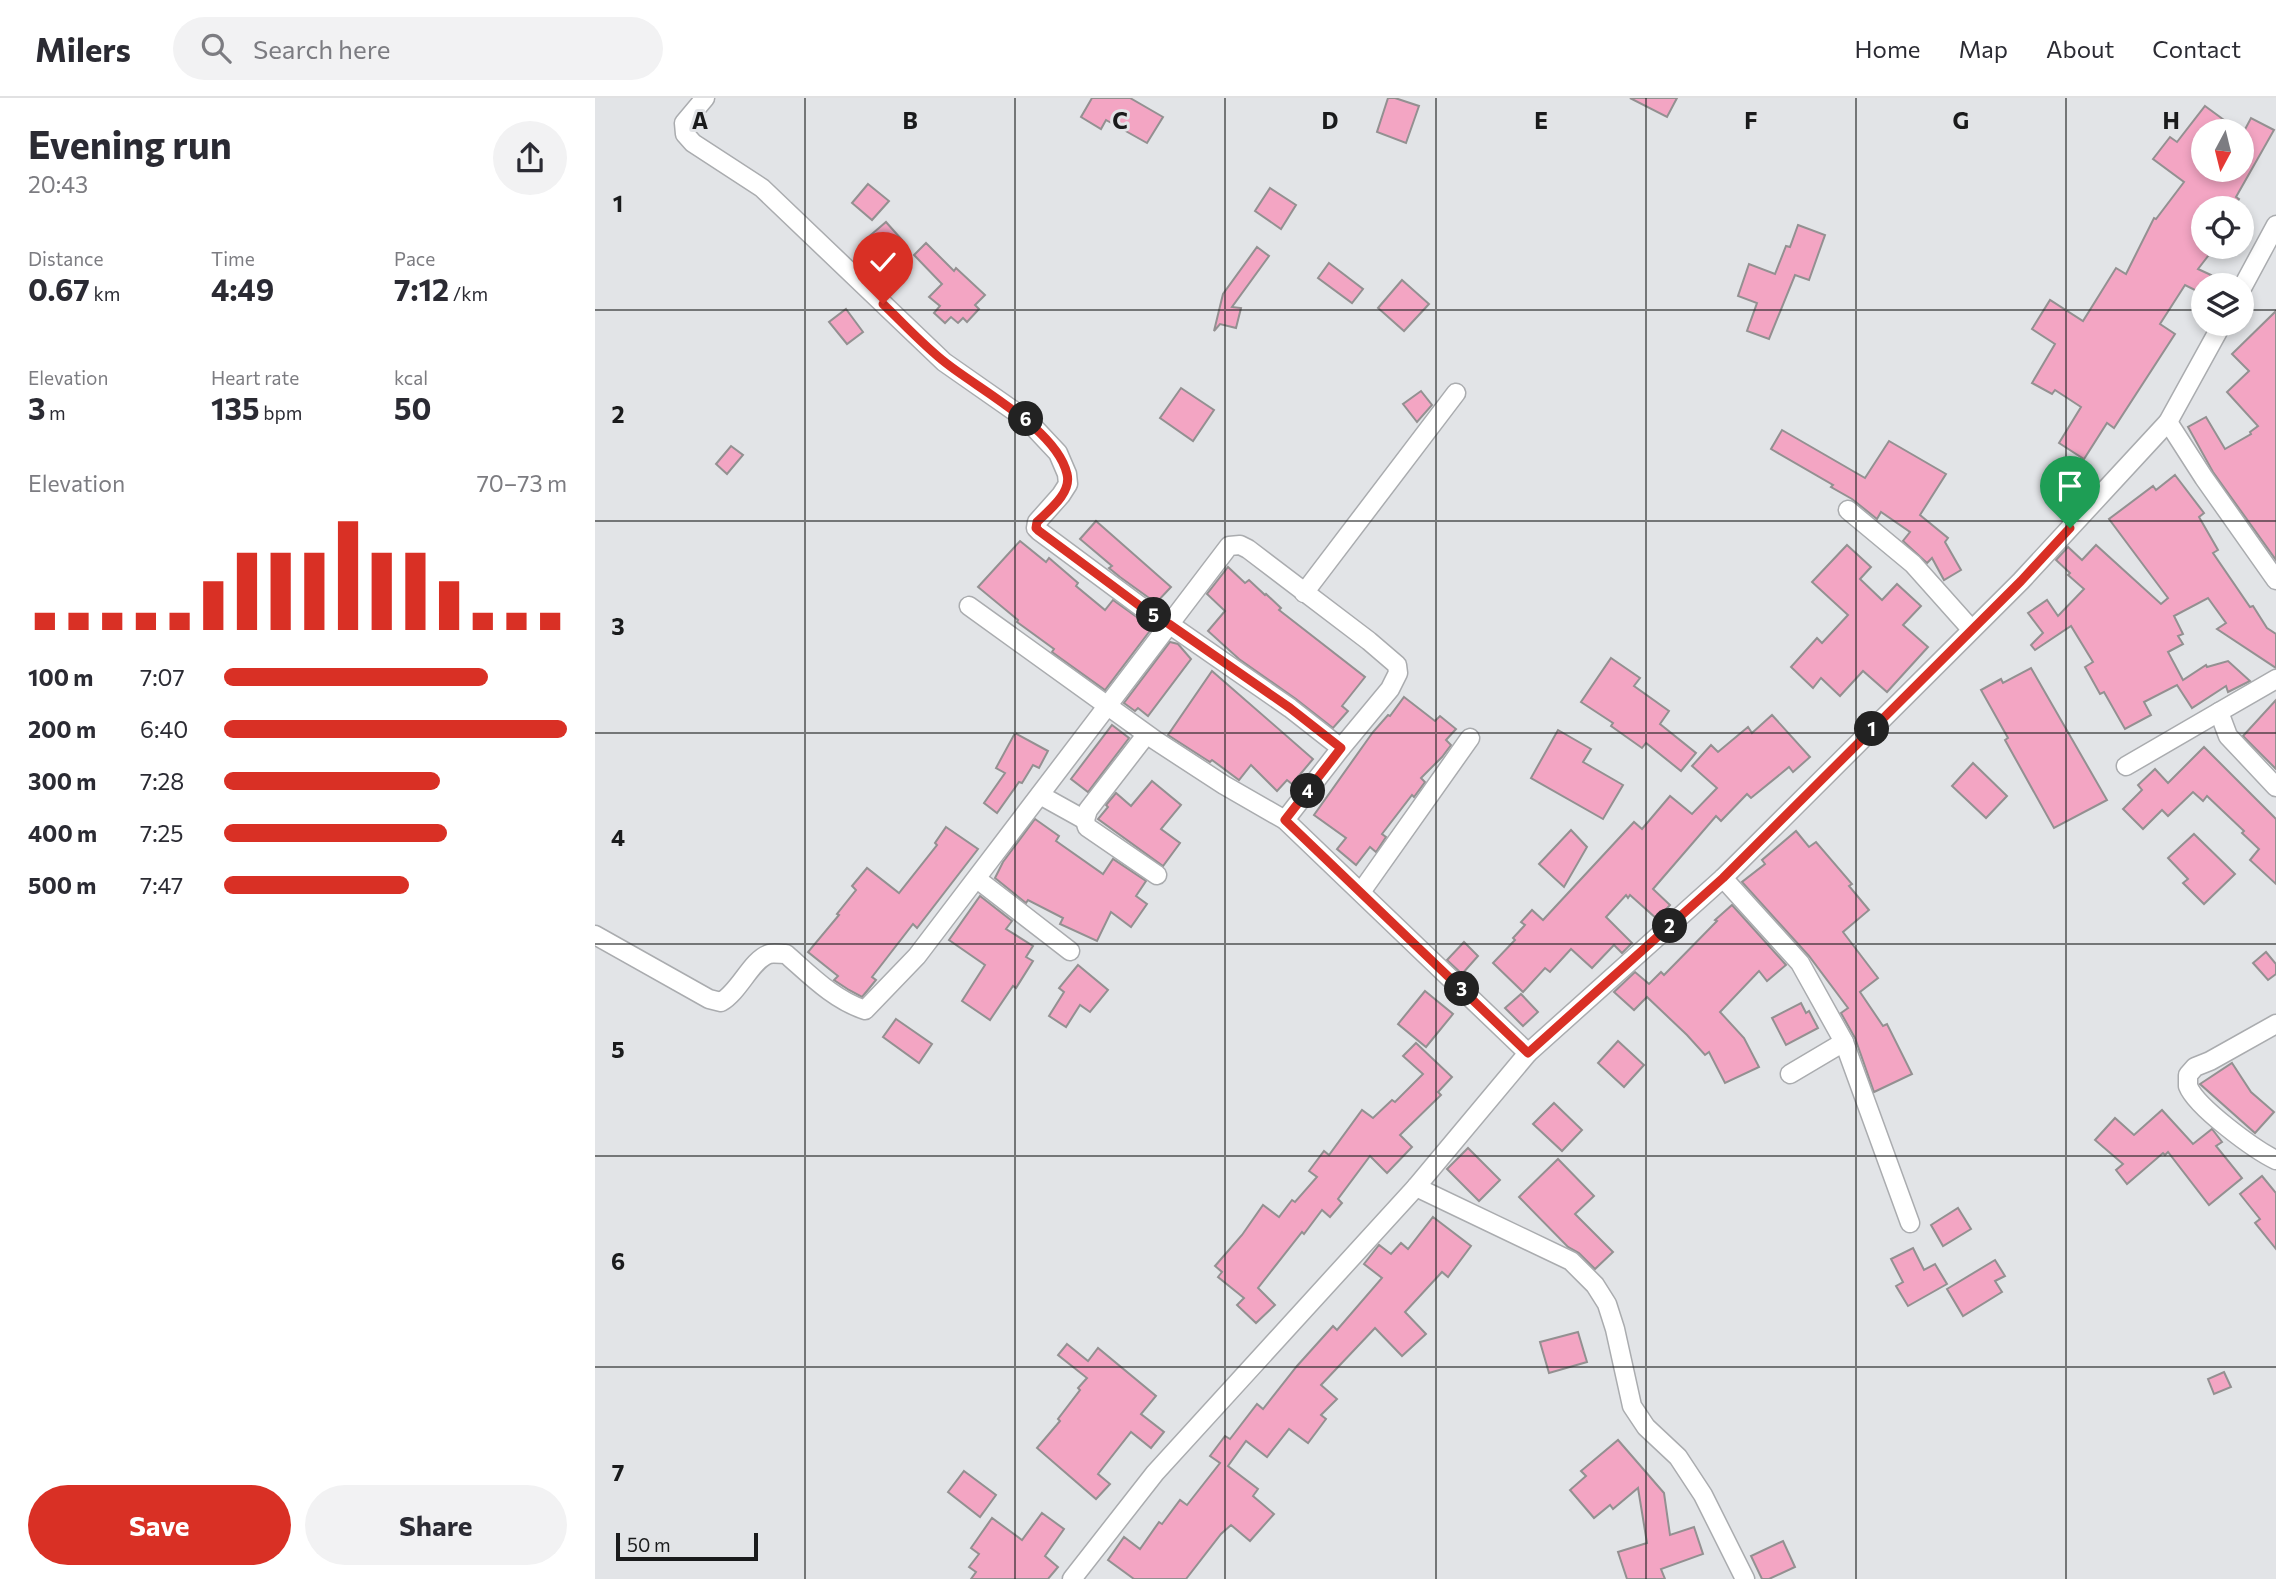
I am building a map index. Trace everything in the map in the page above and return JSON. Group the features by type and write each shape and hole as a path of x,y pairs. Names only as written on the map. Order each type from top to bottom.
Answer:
{"street":[{"path":"705,98 684,123 685,134 693,143 762,188 944,362 1027,420 1058,453 1067,474 1068,484 1037,522 1036,528 1111,586 1290,708 1341,748"},
{"path":"2250,273 2276,225"},
{"path":"1072,1579 1155,1473 1416,1186 1528,1053 1723,878 2021,581 2168,422 2215,336"},
{"path":"1304,593 1456,393"},
{"path":"2168,422 2276,580"},
{"path":"1848,510 1913,564 1971,629"},
{"path":"595,935 709,999 721,1002 731,996 755,963 768,954 786,954 826,989 865,1010 917,956 1229,546 1240,545 1248,549 1369,640 1397,665 1398,673 1390,689 1285,820"},
{"path":"969,607 1146,735 1285,820 1528,1053"},
{"path":"2126,766 2276,679"},
{"path":"2219,712 2228,736 2276,787"},
{"path":"1146,735 1088,810 1085,820 1087,827 1157,876"},
{"path":"1361,892 1470,738"},
{"path":"1040,795 1085,820"},
{"path":"1723,878 1800,963 1845,1042 1910,1223"},
{"path":"977,879 1070,951"},
{"path":"2276,1024 2195,1067 2188,1075 2188,1085 2209,1111 2248,1144 2276,1160"},
{"path":"1790,1074 1845,1042"},
{"path":"1416,1186 1571,1261 1595,1285 1607,1304 1615,1329 1632,1406 1646,1427 1678,1457 1703,1495 1745,1579"}],"building":[{"path":"1092,98 1130,98 1163,117 1147,143 1106,120 1101,129 1081,117"},
{"path":"1388,98 1419,106 1406,143 1377,132"},
{"path":"1630,98 1677,98 1667,117"},
{"path":"2205,106 2223,119 2195,119"},
{"path":"2254,120 2274,130 2254,165"},
{"path":"2191,124 2191,182 2245,182 2237,196 2191,196 2191,259 2206,259 2198,269 2207,273 2191,273 2191,288 2185,285 2160,324 2175,334 2114,428 2107,423 2084,459 2059,443 2081,407 2055,390 2052,394 2032,383 2055,344 2032,329 2050,300 2083,321 2116,268 2126,274 2154,218 2156,219 2184,182 2153,159 2170,137 2177,142"},
{"path":"868,184 889,201 872,220 852,203"},
{"path":"1270,188 1296,205 1281,229 1255,211"},
{"path":"886,222 902,240 882,258 866,239"},
{"path":"1798,225 1825,235 1809,280 1795,275 1769,339 1747,331 1757,303 1738,296 1749,264 1775,274 1786,246 1790,247"},
{"path":"926,243 954,271 956,268 985,295 975,305 979,309 967,322 963,318 958,323 951,317 945,323 934,313 940,306 929,297 942,284 914,255"},
{"path":"1257,247 1269,256 1232,307 1241,308 1236,328 1220,324 1214,331 1223,294"},
{"path":"1329,263 1363,289 1352,303 1318,278"},
{"path":"1402,280 1429,304 1404,331 1378,308"},
{"path":"846,309 863,332 847,344 829,322"},
{"path":"2276,311 2276,560 2213,472 2188,427 2206,417 2225,449 2251,434 2258,426 2227,392 2249,371 2232,354 2250,336 2254,336 2254,332"},
{"path":"1181,388 1214,410 1193,441 1160,418"},
{"path":"1421,391 1432,405 1417,422 1403,404"},
{"path":"1782,430 1865,478 1889,441 1946,474 1920,515 1948,538 1945,542 1961,570 1944,580 1932,558 1927,563 1903,541 1910,532 1881,512 1877,519 1852,499 1831,487 1833,485 1771,449"},
{"path":"731,446 743,455 727,474 716,464"},
{"path":"2175,475 2204,513 2199,517 2218,550 2213,553 2250,607 2253,606 2267,628 2276,634 2276,668 2217,629 2226,623 2208,598 2174,616 2183,634 2178,636 2183,644 2168,652 2183,680 2206,665 2207,667 2228,661 2250,681 2228,692 2226,686 2192,708 2177,685 2144,702 2151,715 2125,729 2104,692 2100,694 2085,667 2093,662 2071,626 2035,650 2031,645 2043,633 2028,613 2047,600 2058,616 2084,589 2056,560 2068,547 2082,560 2096,545 2161,604 2168,598 2109,519 2153,486 2156,490"},
{"path":"1096,521 1171,587 1156,603 1109,568 1112,566 1080,539"},
{"path":"1020,541 1046,562 1049,558 1078,583 1076,586 1105,610 1113,600 1152,628 1105,690 1052,652 1054,649 1017,622 1018,620 978,587"},
{"path":"1847,545 1871,567 1860,579 1882,600 1897,584 1921,606 1903,625 1928,647 1887,692 1863,671 1840,696 1821,678 1813,688 1791,667 1817,638 1822,643 1848,615 1812,582"},
{"path":"1228,567 1245,583 1249,580 1281,608 1279,610 1365,677 1342,706 1348,711 1333,728 1239,659 1208,631 1225,611 1207,594"},
{"path":"1170,642 1178,644 1191,659 1148,716 1138,708 1135,711 1124,703"},
{"path":"1611,658 1640,678 1634,686 1669,711 1660,724 1696,753 1681,771 1646,743 1642,748 1611,726 1613,723 1581,702"},
{"path":"2031,668 2107,800 2054,828 2005,740 2008,738 1981,690 2001,679 2003,683"},
{"path":"1212,671 1313,759 1292,784 1287,780 1277,791 1251,765 1239,780 1212,760 1210,762 1168,735"},
{"path":"1404,697 1435,721 1440,716 1456,729 1446,740 1451,745 1421,778 1425,782 1382,834 1386,837 1376,852 1370,847 1356,865 1337,849 1346,838 1314,815 1373,732 1390,716"},
{"path":"2276,700 2276,769 2243,736"},
{"path":"1772,715 1810,757 1793,772 1789,767 1751,798 1747,794 1721,821 1716,816 1653,889 1670,905 1657,919 1630,895 1628,898 1626,895 1606,917 1632,943 1622,953 1614,945 1592,968 1571,949 1550,972 1545,968 1523,992 1493,963 1515,940 1513,938 1525,925 1521,922 1532,910 1543,920 1634,822 1642,829 1670,796 1692,814 1717,788 1692,766 1711,745 1718,752 1748,727 1752,733"},
{"path":"1112,725 1129,738 1088,792 1071,779"},
{"path":"1558,730 1591,749 1583,762 1623,785 1603,819 1531,778"},
{"path":"1015,733 1048,751 1039,768 1033,765 997,813 984,803 1005,773 996,768"},
{"path":"2204,747 2276,819 2276,884 2250,860 2259,849 2207,796 2203,801 2193,792 2168,816 2162,810 2143,829 2123,809 2142,790 2138,785 2155,769 2168,783"},
{"path":"1973,763 2007,796 1986,818 1952,786"},
{"path":"1152,781 1181,805 1161,829 1180,843 1163,866 1098,819 1116,793 1131,806"},
{"path":"1035,819 1059,836 1056,841 1103,874 1113,859 1146,881 1136,896 1147,904 1131,927 1111,912 1097,941 1060,924 1063,918 1028,900 1026,903 995,878 1003,862"},
{"path":"946,827 978,849 917,928 913,924 872,977 876,980 862,997 849,990 834,980 838,976 808,952 839,915 837,914 856,890 852,886 867,868 899,893 937,845 935,843"},
{"path":"1571,830 1587,847 1564,887 1539,864"},
{"path":"1796,831 1809,847 1816,842 1852,884 1849,886 1869,910 1843,932 1878,978 1860,992 1883,1026 1887,1024 1912,1074 1874,1092 1855,1038 1841,1013 1848,1008 1809,956 1742,882 1765,864 1762,860"},
{"path":"2194,834 2235,874 2204,904 2183,883 2188,879 2168,858"},
{"path":"980,896 1012,921 1006,929 1033,946 1026,957 1033,961 1016,988 1013,986 990,1020 962,1001 985,965 949,940"},
{"path":"1732,905 1786,965 1767,981 1759,971 1720,1012 1744,1038 1759,1067 1725,1083 1709,1052 1705,1055 1647,997 1634,1010 1614,992 1635,972 1649,984 1661,972 1664,975"},
{"path":"1464,942 1478,956 1462,974 1447,960"},
{"path":"2266,952 2276,964 2276,974 2268,980 2253,963"},
{"path":"1078,965 1108,990 1090,1012 1080,1005 1066,1027 1049,1016 1064,992 1059,988"},
{"path":"1425,991 1453,1014 1426,1047 1398,1024"},
{"path":"1521,994 1538,1012 1523,1026 1505,1008"},
{"path":"1801,1003 1806,1013 1809,1011 1818,1028 1786,1045 1772,1018"},
{"path":"896,1019 932,1044 919,1063 883,1037"},
{"path":"1618,1041 1644,1065 1624,1087 1598,1063"},
{"path":"1416,1043 1452,1077 1438,1092 1441,1095 1400,1135 1412,1147 1387,1173 1370,1156 1338,1199 1342,1203 1330,1217 1322,1210 1304,1234 1302,1232 1258,1288 1275,1305 1256,1323 1237,1305 1244,1298 1218,1277 1222,1272 1215,1266 1263,1205 1279,1217 1292,1200 1295,1202 1317,1177 1309,1171 1324,1151 1329,1155 1362,1110 1373,1118 1392,1100 1395,1102 1423,1074 1403,1056"},
{"path":"2232,1063 2251,1092 2274,1112 2255,1133 2200,1084"},
{"path":"1554,1103 1582,1130 1562,1151 1533,1124"},
{"path":"2162,1110 2193,1144 2212,1129 2222,1142 2216,1146 2242,1178 2209,1205 2168,1152 2165,1155 2163,1153 2127,1184 2116,1170 2123,1164 2095,1140 2115,1118 2134,1135"},
{"path":"1468,1148 1500,1180 1479,1201 1447,1169"},
{"path":"1558,1159 1594,1196 1575,1214 1613,1252 1595,1269 1579,1253 1568,1247 1519,1197"},
{"path":"2262,1176 2276,1193 2276,1249 2255,1223 2260,1219 2240,1194"},
{"path":"1958,1208 1971,1229 1943,1246 1931,1225"},
{"path":"1433,1217 1471,1246 1448,1277 1442,1272 1405,1312 1426,1334 1402,1356 1375,1328 1321,1385 1337,1399 1321,1415 1326,1419 1308,1443 1289,1429 1267,1457 1246,1441 1228,1466 1258,1489 1253,1496 1274,1514 1250,1541 1231,1525 1186,1579 1134,1579 1108,1560 1124,1537 1140,1549 1159,1522 1162,1524 1180,1500 1187,1505 1220,1463 1210,1456 1225,1436 1230,1439 1257,1404 1263,1409 1333,1326 1337,1330 1382,1278 1364,1264 1379,1245 1391,1254 1401,1243 1408,1249"},
{"path":"1913,1248 1924,1270 1935,1264 1947,1284 1908,1306 1896,1286 1903,1282 1891,1259"},
{"path":"1995,1260 2005,1276 1995,1281 2002,1292 1963,1316 1947,1289"},
{"path":"1578,1332 1587,1362 1549,1373 1540,1342"},
{"path":"1067,1344 1088,1361 1098,1348 1156,1396 1141,1414 1164,1432 1151,1448 1131,1432 1098,1474 1110,1484 1096,1499 1037,1448 1060,1421 1058,1419 1087,1378 1058,1355"},
{"path":"2224,1372 2231,1387 2214,1394 2208,1379"},
{"path":"1618,1440 1664,1493 1670,1535 1694,1527 1703,1554 1661,1569 1665,1579 1627,1579 1618,1552 1647,1543 1638,1488 1613,1509 1610,1505 1594,1518 1570,1490 1586,1476 1581,1471"},
{"path":"964,1471 996,1495 980,1517 948,1492"},
{"path":"1042,1513 1064,1529 1045,1556 1058,1567 1048,1579 971,1579 976,1572 969,1567 979,1554 971,1548 992,1518 1022,1540"},
{"path":"1783,1541 1795,1567 1769,1579 1762,1579 1751,1556"}],"route":[{"path":"883,304 944,362 1027,420 1058,453 1067,474 1068,484 1037,522 1036,528 1039,531 1111,586 1290,708 1341,748 1285,820 1528,1053 1723,878 2021,581 2070,528"}]}
